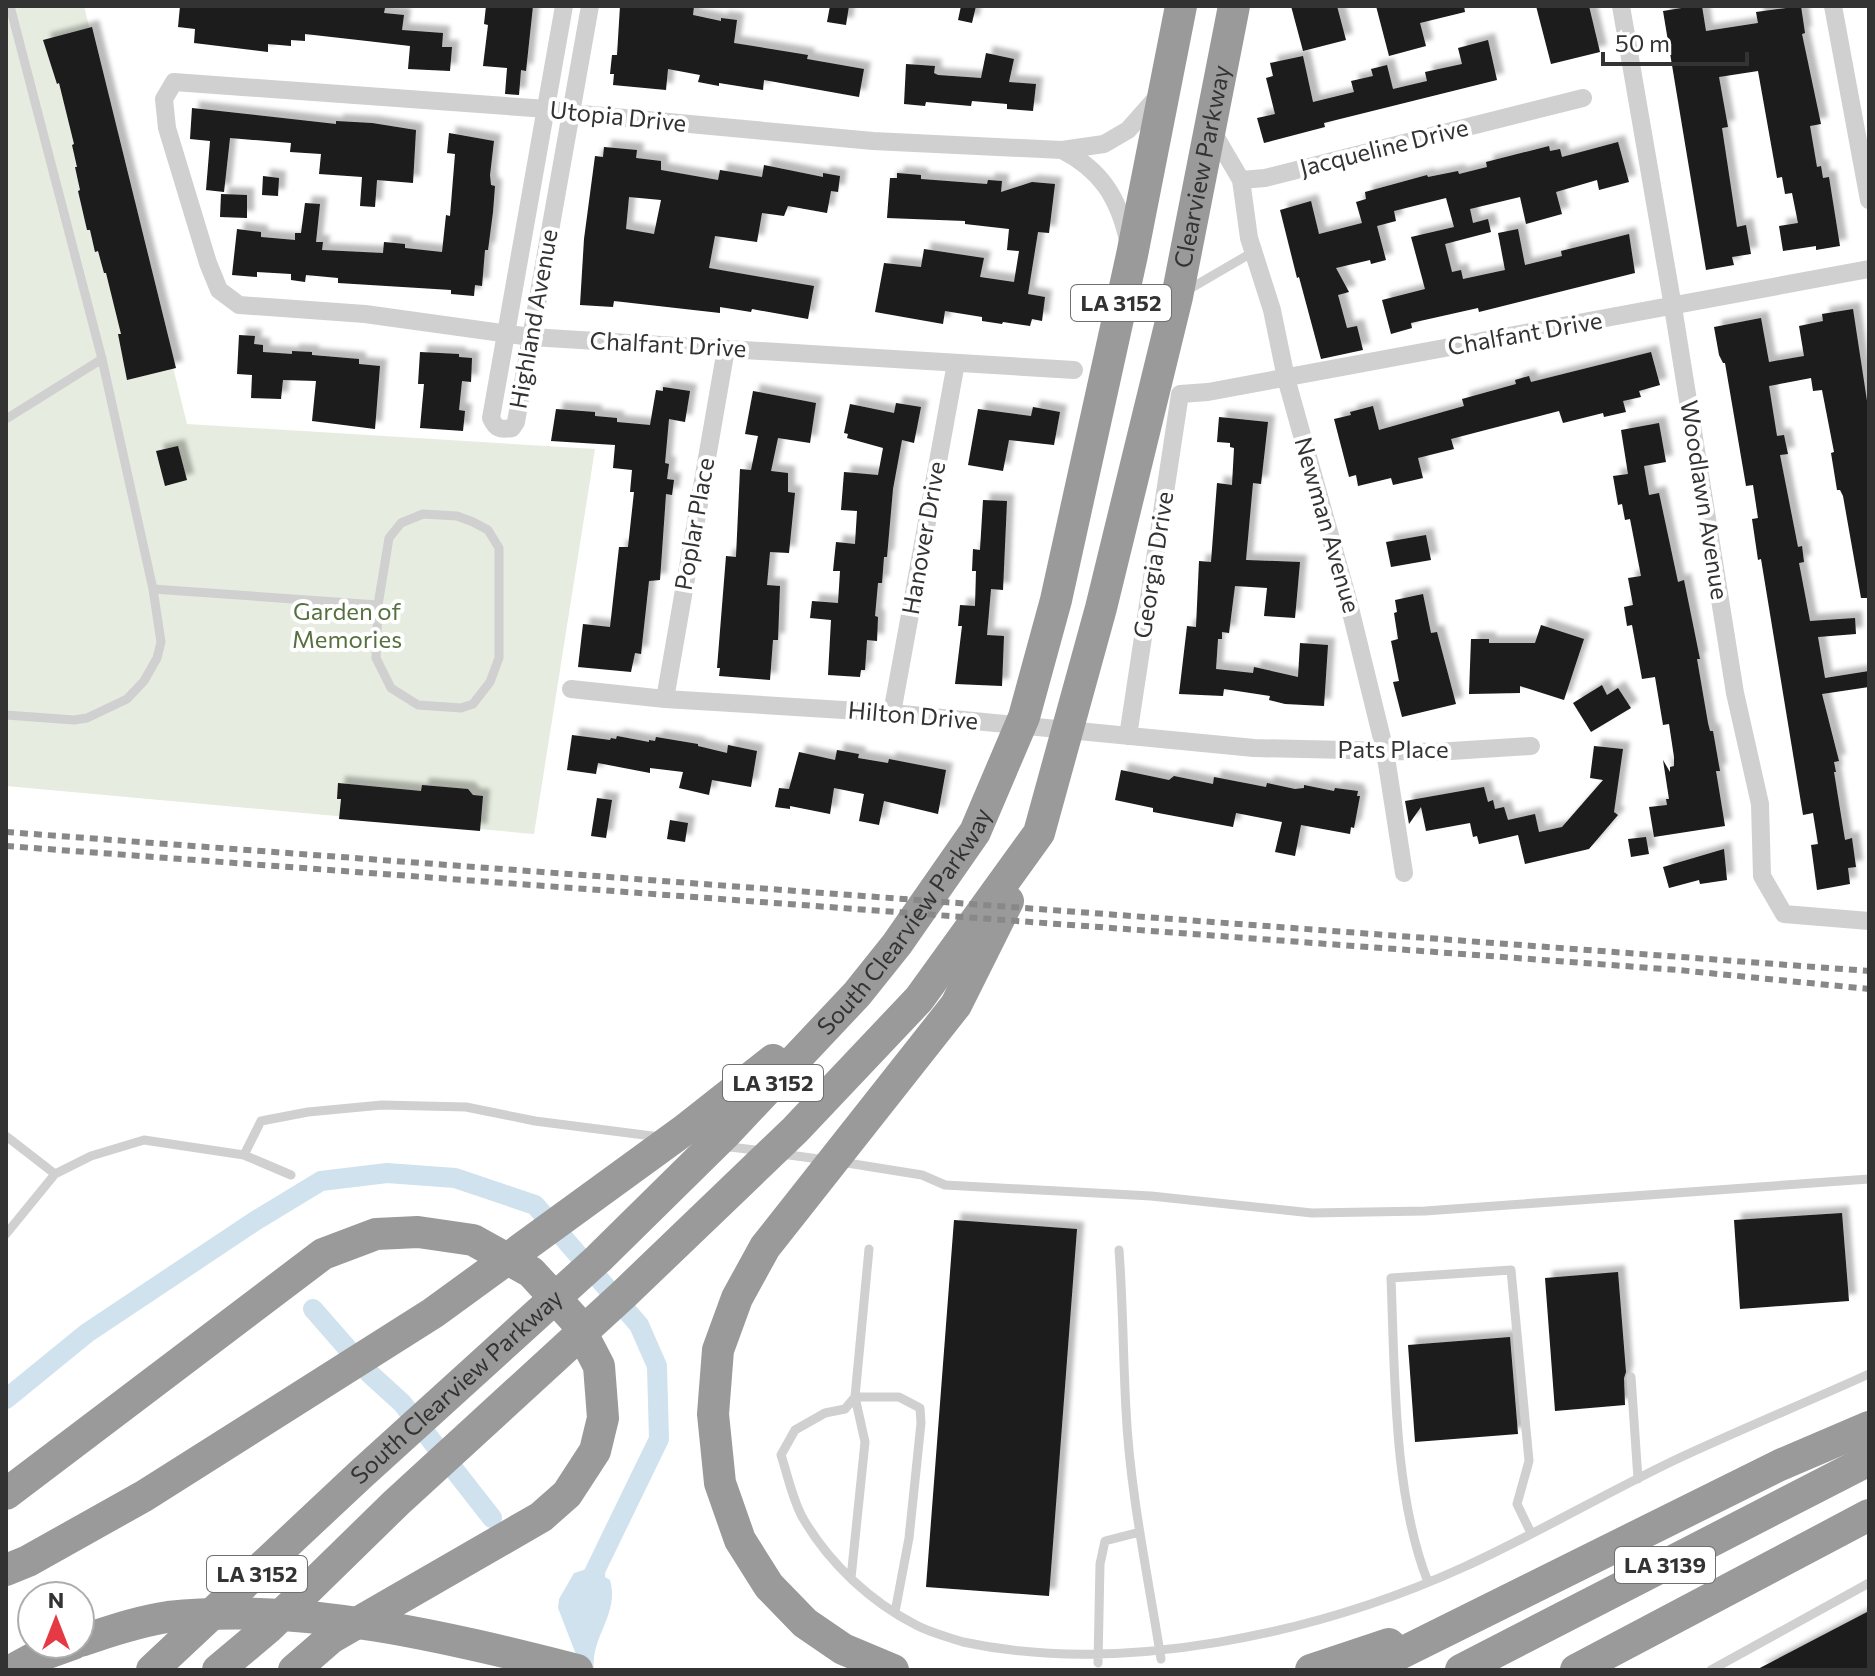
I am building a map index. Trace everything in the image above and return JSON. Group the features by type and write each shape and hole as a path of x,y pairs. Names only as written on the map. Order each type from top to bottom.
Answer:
{"highway":[{"name":"South Clearview Parkway","path":"152,1670 360,1475 598,1259 727,1132 857,994 897,944 975,832 1024,717 1056,600 1132,255 1181,6"},
{"name":"Clearview Parkway","path":"1101,608 1177,297 1234,6"},
{"name":"South Clearview Parkway","path":"218,1670 268,1628 396,1503 624,1294 795,1130 919,999 1039,833 1101,608"},
{"path":"893,1670 843,1649 805,1623 769,1586 740,1540 720,1483 713,1414 718,1350 737,1298 765,1247 956,1005 1039,833"},
{"path":"13,1571 144,1496 433,1313 683,1131 857,994"},
{"path":"6,1494 323,1254 376,1234 418,1232 473,1240 531,1272 575,1320 599,1366 603,1418 595,1451 567,1494 541,1517 331,1638 294,1670"},
{"path":"1367,1670 1780,1465 1869,1427"},
{"name":"LA 3139","path":"1461,1670 1869,1460"},
{"name":"LA 3139","path":"1576,1670 1869,1515"},
{"path":"1311,1670 1494,1608"},
{"path":"96,1636 166,1617 241,1614 321,1619 490,1648 577,1670"},
{"path":"12,1670 30,1660"}],"street":[{"name":"Highland Avenue","path":"564,6 491,418 495,426 502,430 512,428 516,422 590,6"},
{"name":"Woodlawn Avenue","path":"1621,6 1735,693 1760,804 1762,876 1784,914 1865,921"},
{"path":"1833,6 1869,200"},
{"name":"Utopia Drive","path":"174,82 547,109 873,141 1062,150 1104,144 1128,130 1164,90"},
{"name":"Chalfant Drive","path":"174,82 164,99 167,128 208,263 219,290 239,305 365,314 531,337 1074,370"},
{"name":"Jacqueline Drive","path":"1241,180 1265,178 1583,98"},
{"path":"1211,129 1241,180"},
{"path":"1062,150 1083,161 1111,190 1123,219 1132,255"},
{"name":"Newman Avenue","path":"1241,180 1253,252 1272,310 1286,378 1348,600 1385,751 1404,873"},
{"name":"Chalfant Drive","path":"1180,394 1286,378 1869,269"},
{"name":"Poplar Place","path":"665,699 726,349"},
{"name":"Hanover Drive","path":"892,713 956,363"},
{"name":"Georgia Drive","path":"1128,736 1180,394"},
{"name":"Hilton Drive","path":"571,689 665,699 892,713 1254,748"},
{"name":"Pats Place","path":"1254,748 1435,752 1531,746"}],"lane":[{"path":"6,715 74,720 87,718 127,699 144,681 157,658 161,642 153,589 102,359 10,6"},
{"path":"1177,297 1253,252"},
{"path":"6,419 102,359"},
{"path":"423,514 457,516 488,530 499,548 501,566 499,658 490,682 473,704 461,708 418,705 391,688 376,658 378,605 389,538 401,523 423,514"},
{"path":"153,589 378,605"},
{"path":"244,1155 261,1121 308,1112 382,1105 466,1107 535,1121 681,1140"},
{"path":"6,1136 55,1174"},
{"path":"6,1234 55,1174 91,1156 144,1140 176,1142 244,1155 291,1175"},
{"path":"697,1142 922,1175 945,1185 1151,1196 1312,1213 1425,1211 1869,1179"},
{"path":"851,1578 865,1442 855,1397 869,1249"},
{"path":"1119,1250 1126,1411 1140,1532 1161,1659"},
{"path":"1428,1582 1410,1526 1397,1406 1391,1278 1511,1270 1529,1461 1517,1504 1531,1533"},
{"path":"855,1397 845,1409 825,1413 795,1430 781,1455 803,1519 867,1594 917,1626 990,1650 1068,1663 1138,1663 1246,1644 1351,1612 1428,1582 1463,1568 1638,1479 1869,1374"},
{"path":"1631,1377 1638,1479"},
{"path":"855,1397 899,1397 920,1408 909,1538 895,1612"},
{"path":"1098,1663 1100,1564 1105,1541 1140,1532"},
{"path":"1711,1670 1869,1583"}],"green space":[{"name":"Garden of Memories","path":"6,6 84,6 187,424 595,449 534,834 6,786"}],"water":[{"path":"595,1553 606,1559 605,1577 610,1580 611,1604 596,1647 594,1670 582,1670 558,1608 559,1599 574,1573 587,1569"}],"building":[{"path":"180,6 385,8 384,13 404,15 402,30 443,33 442,47 452,47 450,71 408,69 410,46 305,34 305,41 291,40 291,46 268,44 268,52 194,43 195,29 178,27"},
{"path":"486,6 533,6 526,71 521,70 519,95 505,94 507,68 483,66 488,25 484,24"},
{"path":"620,6 694,6 693,15 721,21 721,18 737,20 734,43 808,55 807,59 864,69 859,97 764,80 763,90 719,83 719,86 698,82 700,75 668,69 666,90 613,85 614,74 610,74 612,55 617,55"},
{"path":"830,6 849,6 846,25 827,22"},
{"path":"961,6 976,6 972,23 958,20"},
{"path":"1291,6 1337,6 1346,40 1303,51"},
{"path":"1376,6 1464,6 1465,12 1420,23 1426,46 1389,56"},
{"path":"1536,6 1589,6 1600,52 1551,64"},
{"path":"1702,6 1706,31 1758,23 1756,12 1801,6 1805,33 1802,34 1821,124 1810,126 1817,167 1821,166 1823,178 1829,177 1840,246 1783,251 1779,226 1798,223 1792,193 1785,194 1782,177 1777,178 1758,71 1719,77 1728,127 1722,128 1737,227 1746,225 1751,254 1732,257 1734,265 1706,270 1663,11"},
{"path":"92,27 176,368 127,380 118,334 121,334 106,273 98,251 95,252 90,230 87,230 78,191 74,144 59,83 43,40"},
{"path":"1488,40 1497,80 1324,123 1325,127 1264,143 1257,118 1275,114 1266,78 1273,76 1270,63 1303,56 1313,102 1354,92 1351,81 1373,76 1371,69 1387,65 1393,89 1427,81 1425,72 1462,64 1458,48"},
{"path":"986,53 1014,59 1009,82 1036,84 1033,111 1007,109 1007,104 972,101 971,106 926,102 925,106 904,104 906,64 935,66 934,73 938,75 981,78"},
{"path":"192,108 336,124 336,121 372,123 416,130 413,183 377,180 375,207 360,206 362,177 319,174 321,154 290,152 291,143 230,138 224,192 206,190 210,141 190,139"},
{"path":"449,133 494,141 490,175 491,185 495,186 493,212 482,286 475,285 474,296 451,294 451,290 338,283 338,278 306,275 305,282 291,280 291,274 257,272 257,277 232,275 237,229 261,232 261,237 295,240 295,233 301,233 305,203 320,204 316,242 323,242 322,250 383,253 384,242 442,252 446,215 450,216 455,154 447,153"},
{"path":"1618,142 1629,182 1599,190 1597,180 1556,192 1562,214 1526,224 1520,197 1470,209 1473,223 1488,219 1491,232 1445,244 1452,272 1461,270 1463,279 1505,270 1498,233 1518,229 1525,265 1562,256 1561,251 1629,234 1635,273 1479,312 1478,308 1411,323 1412,328 1391,334 1382,300 1425,289 1411,237 1454,227 1446,198 1394,211 1396,221 1377,226 1386,260 1371,264 1370,260 1336,268 1349,292 1338,295 1347,328 1357,326 1363,350 1321,359 1280,210 1311,201 1319,234 1362,223 1356,202 1366,199 1365,192 1427,175 1458,171 1459,174 1487,167 1486,162 1549,146 1550,151 1560,149 1562,157"},
{"path":"604,147 637,150 636,158 661,161 661,170 718,180 720,170 762,177 764,165 823,177 823,173 840,176 838,192 831,191 827,213 788,206 784,216 762,213 757,242 715,236 709,268 814,286 808,319 720,307 720,313 614,301 613,307 580,305 584,239 595,156 603,157","holes":["629,197 661,200 654,234 626,229"]},
{"path":"897,173 921,175 921,179 987,184 988,180 1002,181 1001,192 1032,182 1055,184 1049,233 1038,232 1028,294 1045,297 1042,321 1032,319 1030,326 1002,324 945,311 943,324 875,312 884,263 921,267 924,249 984,258 980,277 1014,282 1019,251 1007,250 1009,229 965,224 965,221 887,218 890,178 897,178"},
{"path":"263,176 279,178 278,196 262,195"},
{"path":"221,194 247,195 247,218 220,217"},
{"path":"1853,309 1869,414 1869,598 1861,598 1843,496 1837,490 1831,453 1834,452 1822,390 1813,391 1811,378 1769,386 1777,436 1784,435 1788,454 1780,455 1798,547 1802,546 1804,562 1799,563 1810,621 1855,618 1856,634 1818,637 1825,678 1869,671 1869,687 1822,694 1839,761 1834,762 1834,772 1845,840 1852,838 1856,867 1848,868 1850,884 1817,890 1811,845 1818,844 1813,813 1803,815 1761,559 1758,560 1752,519 1758,518 1753,485 1746,486 1725,363 1719,355 1714,327 1761,318 1769,362 1804,356 1799,326 1823,321 1822,314"},
{"path":"239,335 255,336 254,344 263,345 263,352 312,352 312,355 359,359 359,364 380,366 375,429 312,421 316,381 283,380 281,399 251,398 252,375 237,374"},
{"path":"420,352 459,354 459,357 472,358 471,382 462,381 459,410 465,411 463,431 420,428 424,384 418,384"},
{"path":"1651,352 1660,385 1639,391 1641,397 1623,401 1626,412 1604,417 1603,413 1563,423 1559,411 1451,439 1454,449 1418,458 1423,478 1393,485 1391,478 1358,486 1356,475 1349,477 1334,419 1351,415 1350,412 1373,406 1379,430 1464,406 1462,399 1516,384 1515,380 1529,376 1531,382"},
{"path":"663,387 690,391 685,422 669,419 665,463 669,464 667,479 674,480 672,495 666,494 660,580 649,581 641,654 635,653 631,672 578,667 583,624 610,627 619,547 628,547 634,492 630,492 632,470 613,468 615,445 551,441 556,409 595,412 595,416 617,418 617,422 650,425 656,390 663,391"},
{"path":"753,391 816,403 810,443 778,438 771,471 788,473 788,492 795,493 789,553 770,552 767,585 780,586 778,640 773,640 770,680 719,676 720,668 717,668 726,556 736,557 740,469 751,470 758,436 745,434"},
{"path":"896,403 921,407 914,443 902,440 893,489 887,557 884,557 882,583 878,583 875,616 878,617 877,641 867,640 865,670 861,670 860,677 828,675 831,620 810,618 812,601 838,603 840,571 833,571 836,542 855,544 857,511 841,510 844,472 878,475 883,448 847,438 848,434 844,433 850,404 894,413"},
{"path":"1033,407 1060,412 1054,445 1009,440 1003,471 968,465 978,409 1031,416"},
{"path":"1219,417 1268,422 1261,484 1253,483 1246,560 1300,562 1295,618 1264,616 1267,588 1235,586 1229,633 1222,632 1222,639 1218,639 1216,669 1253,673 1254,667 1298,677 1300,643 1328,645 1324,706 1285,704 1269,700 1270,696 1224,689 1223,696 1179,694 1187,626 1196,627 1199,561 1211,562 1217,483 1232,485 1234,448 1230,447 1230,443 1217,442"},
{"path":"1659,423 1666,462 1644,466 1649,495 1659,493 1678,582 1684,580 1700,659 1697,659 1708,723 1710,731 1713,731 1720,771 1716,771 1725,826 1654,837 1649,807 1667,805 1666,799 1669,799 1663,760 1670,772 1674,757 1669,724 1663,725 1655,677 1642,679 1632,625 1627,626 1624,607 1633,605 1628,578 1641,576 1630,519 1625,520 1622,504 1618,505 1613,476 1628,474 1621,430"},
{"path":"178,446 187,480 165,486 156,451"},
{"path":"983,500 1007,501 1003,590 991,589 987,635 1004,636 1002,686 955,684 962,626 958,626 960,605 975,606 973,549 980,550"},
{"path":"1426,535 1431,560 1391,567 1386,542"},
{"path":"1423,594 1431,633 1437,632 1456,704 1402,717 1393,682 1399,681 1391,641 1398,639 1395,600"},
{"path":"1541,625 1584,639 1564,700 1520,686 1520,693 1469,694 1471,639 1489,639 1489,643 1535,643"},
{"path":"1602,685 1607,695 1618,688 1631,708 1591,732 1573,703"},
{"path":"572,735 610,740 617,736 649,742 655,741 656,737 698,744 727,753 728,745 757,751 751,787 712,780 709,795 679,788 683,772 650,768 650,773 598,763 596,774 567,770"},
{"path":"1594,746 1623,749 1614,812 1618,815 1589,849 1525,864 1518,835 1479,844 1477,836 1473,837 1470,823 1426,831 1421,807 1409,824 1405,801 1484,787 1488,802 1493,800 1495,809 1504,807 1508,820 1535,814 1539,832 1562,827 1603,780 1590,778"},
{"path":"837,750 859,754 858,758 888,763 889,759 946,770 938,814 884,801 879,825 859,821 864,794 834,788 830,814 790,806 790,809 775,807 779,788 789,789 799,752 835,760"},
{"path":"1121,770 1169,780 1174,776 1213,784 1214,777 1266,787 1267,783 1295,789 1304,788 1304,785 1334,791 1335,788 1358,791 1357,796 1360,796 1350,834 1301,825 1295,856 1275,852 1282,822 1236,813 1233,827 1153,812 1153,808 1115,800"},
{"path":"338,783 421,791 422,785 468,789 473,795 483,796 480,831 339,819 341,799 337,799"},
{"path":"597,798 612,800 606,838 591,836"},
{"path":"670,820 688,823 685,842 667,839"},
{"path":"1646,837 1649,854 1631,857 1628,839"},
{"path":"1724,849 1727,880 1700,884 1699,880 1669,888 1663,867"},
{"path":"1842,1213 1849,1301 1740,1309 1734,1220"},
{"path":"954,1220 1077,1229 1049,1596 926,1587"},
{"path":"1618,1272 1626,1372 1625,1405 1555,1411 1545,1278"},
{"path":"1510,1337 1518,1434 1415,1442 1408,1345"},
{"path":"1869,1611 1869,1670 1756,1670"}],"waterway":[{"path":"6,1399 87,1333 255,1221 321,1181 387,1173 455,1178 535,1205 639,1325 657,1366 659,1439 591,1579"},
{"path":"313,1309 369,1373 402,1403 492,1518"},
{"path":"381,1390 385,1387"},
{"path":"387,1396 392,1393"}],"railway":[{"path":"6,832 1869,971"},
{"path":"6,846 1678,970 1869,989"}]}
